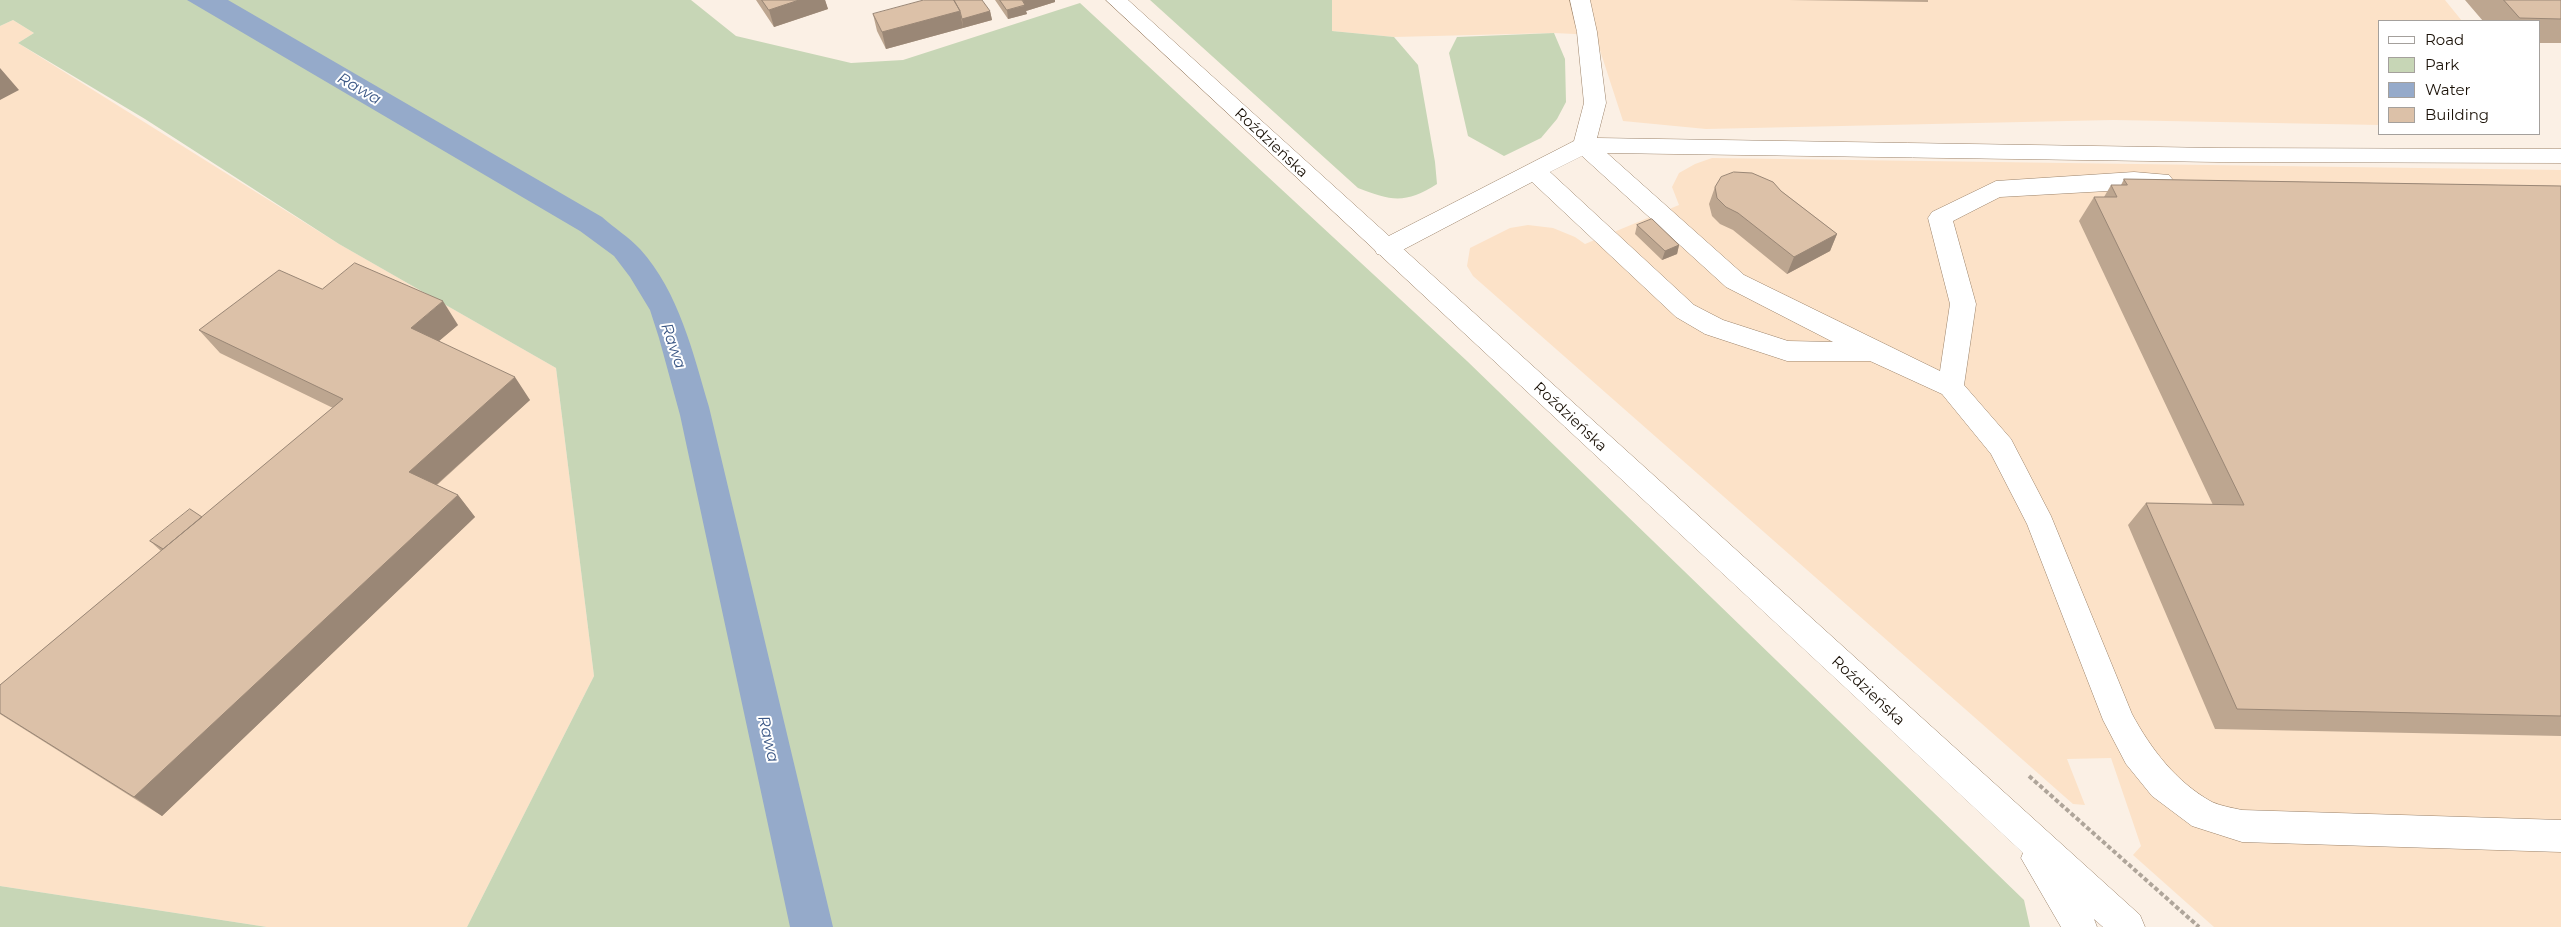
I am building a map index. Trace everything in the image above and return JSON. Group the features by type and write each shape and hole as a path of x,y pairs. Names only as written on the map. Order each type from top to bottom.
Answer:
{"street":[{"name":"Roździeńska","path":"1116,0 2023,833 2128,927"},
{"path":"1580,0 1587,32 1595,103 1584,145"},
{"path":"1386,248 1420,228 1535,172 1584,145 2218,155 2561,156"},
{"path":"1584,145 1735,282 1875,352 1951,387 2001,447 2041,524 2119,720 2137,754 2163,785 2204,815 2242,826 2561,836"},
{"path":"1535,172 1679,305 1714,327 1787,351 1875,352"},
{"path":"1951,387 1963,304 1940,218 1996,189 2134,180 2184,180"},
{"name":"Roździeńska","path":"2023,833 2080,927"}],"shaded area":[{"path":"1332,0 2445,0 2461,20 2378,20 2378,125 2113,120 1706,129 1623,121 1595,35 1554,33 1394,37 1332,31"},
{"path":"13,20 34,33 18,43 339,244 556,368 594,676 467,927 267,927 0,886 0,26"},
{"path":"1712,158 2561,170 2561,927 2214,927 2133,855 2141,846 2111,758 2067,759 2085,805 2073,804 1473,276 1467,266 1470,248 1510,228 1528,225 1553,228 1575,237 1585,244 1679,205 1672,187 1679,173 1695,164"}],"green space":[{"path":"0,0 691,0 736,36 851,63 903,60 1080,3 1467,361 2024,900 2030,927 467,927 594,676 556,368 339,244 145,119 18,43 34,33 13,20 0,26"},
{"path":"1150,0 1332,0 1332,31 1394,37 1418,65 1437,184 1416,195 1398,198 1380,196 1358,188"},
{"path":"1554,33 1565,59 1566,102 1557,119 1541,138 1504,156 1468,136 1449,53 1457,37"},
{"path":"0,886 267,927 0,927"}],"water":[{"name":"Rawa","path":"187,0 228,0 602,217 636,245 654,266 675,304 683,324 709,407 833,927 790,927 680,415 650,310 630,277 614,256 580,231"}],"building":[{"path":"762,0 799,0 769,10"},
{"path":"924,0 954,0 960,11 882,32 873,14"},
{"path":"954,0 982,0 990,11 962,19"},
{"path":"1000,0 1022,0 1025,5 1007,10"},
{"path":"2504,0 2561,0 2561,19 2520,18"},
{"path":"1734,172 1752,173 1773,182 1781,191 1837,234 1794,257 1738,213 1726,207 1717,198 1715,187 1721,177"},
{"path":"2124,179 2561,186 2561,716 2237,709 2146,503 2244,505 2094,197 2117,197 2111,185 2127,185"},
{"path":"1652,219 1679,245 1665,251 1637,225"},
{"path":"355,263 443,301 411,328 515,377 409,472 458,495 134,797 0,713 0,685 343,399 199,330 279,270 322,289"},
{"path":"190,509 202,517 163,549 150,541"}]}
